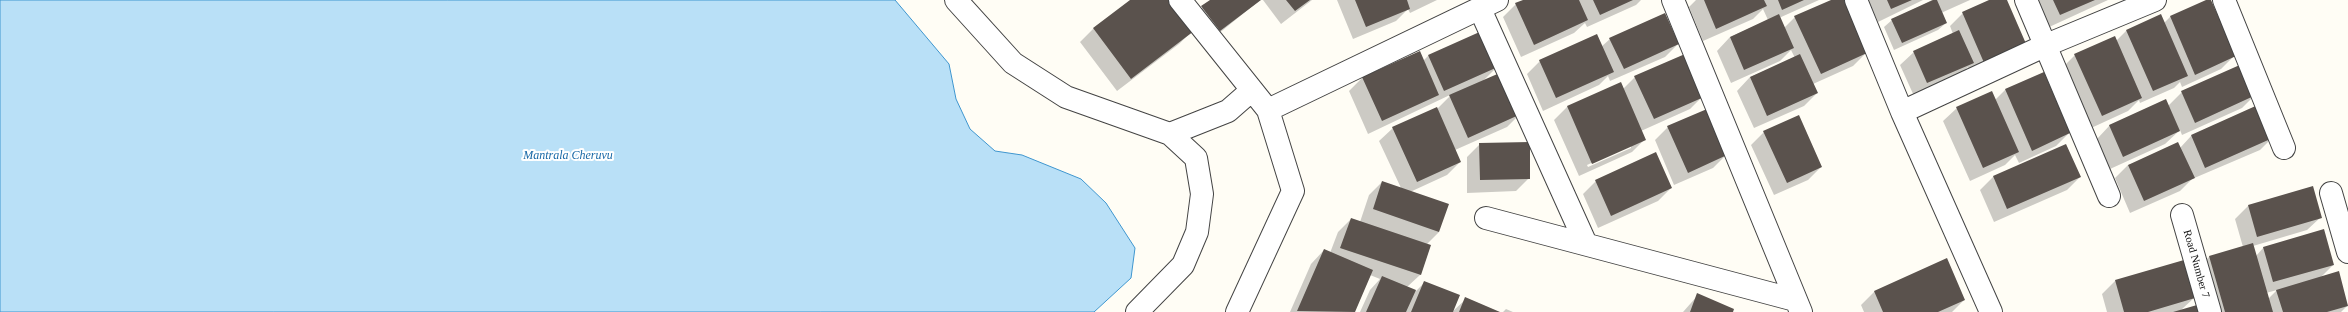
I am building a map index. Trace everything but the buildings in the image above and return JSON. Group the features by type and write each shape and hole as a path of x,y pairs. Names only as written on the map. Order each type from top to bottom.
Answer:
{"street":[{"path":"956,0 1013,62 1066,97 1170,134 1196,158 1202,194 1196,232 1183,265 1137,312"},
{"path":"1180,0 1268,110 1293,191 1238,312"},
{"path":"1673,0 1798,306"},
{"path":"1856,0 1902,112 1991,312"},
{"path":"2026,0 2044,46 2110,196"},
{"path":"1902,112 2044,46 2155,0"},
{"path":"2224,0 2284,148"},
{"path":"1268,110 1488,4 1586,244"},
{"path":"1170,134 1228,111 1252,90"},
{"path":"2331,193 2348,252"},
{"name":"Road Number 7","path":"2182,215 2210,312"},
{"path":"1486,218 1586,244 1798,306"}],"water":[{"name":"Mantrala Cheruvu","path":"0,0 895,0 949,64 956,99 970,129 995,151 1022,155 1081,179 1106,203 1135,248 1131,278 1094,312 0,312"}]}
